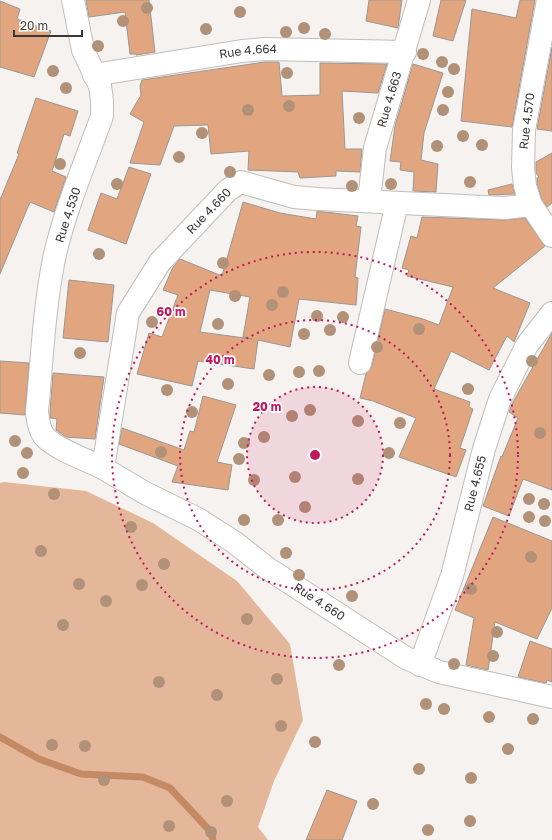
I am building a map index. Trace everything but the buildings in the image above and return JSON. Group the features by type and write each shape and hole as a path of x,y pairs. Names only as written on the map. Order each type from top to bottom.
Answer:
{"street":[{"name":"Rue 4.530","path":"45,436 39,426 37,412 51,279 62,229 102,116 100,86 83,50 73,0"},
{"name":"Rue 4.663","path":"369,200 376,148 419,0"},
{"name":"Rue 4.570","path":"548,0 524,130 523,168 524,186 531,205 552,236"},
{"name":"Rue 4.664","path":"94,75 257,50 404,52"},
{"name":"Rue 4.660","path":"103,468 128,313 160,262 228,190 241,182 294,196 505,208 531,205"},
{"path":"360,363 397,203"},
{"name":"Rue 4.655","path":"420,665 452,576 484,449 500,399 527,345 543,322 552,313"},
{"name":"Rue 4.660","path":"45,436 55,445 103,468 145,493 198,519 234,542 267,568 385,646 420,665 440,672 552,697"}],"shaded area":[{"path":"4,482 86,491 153,523 237,581 290,644 303,720 274,781 258,827 268,840 0,840 0,483"}],"waterway":[{"path":"0,737 39,759 81,774 143,777 170,788 211,832 213,840"}]}
